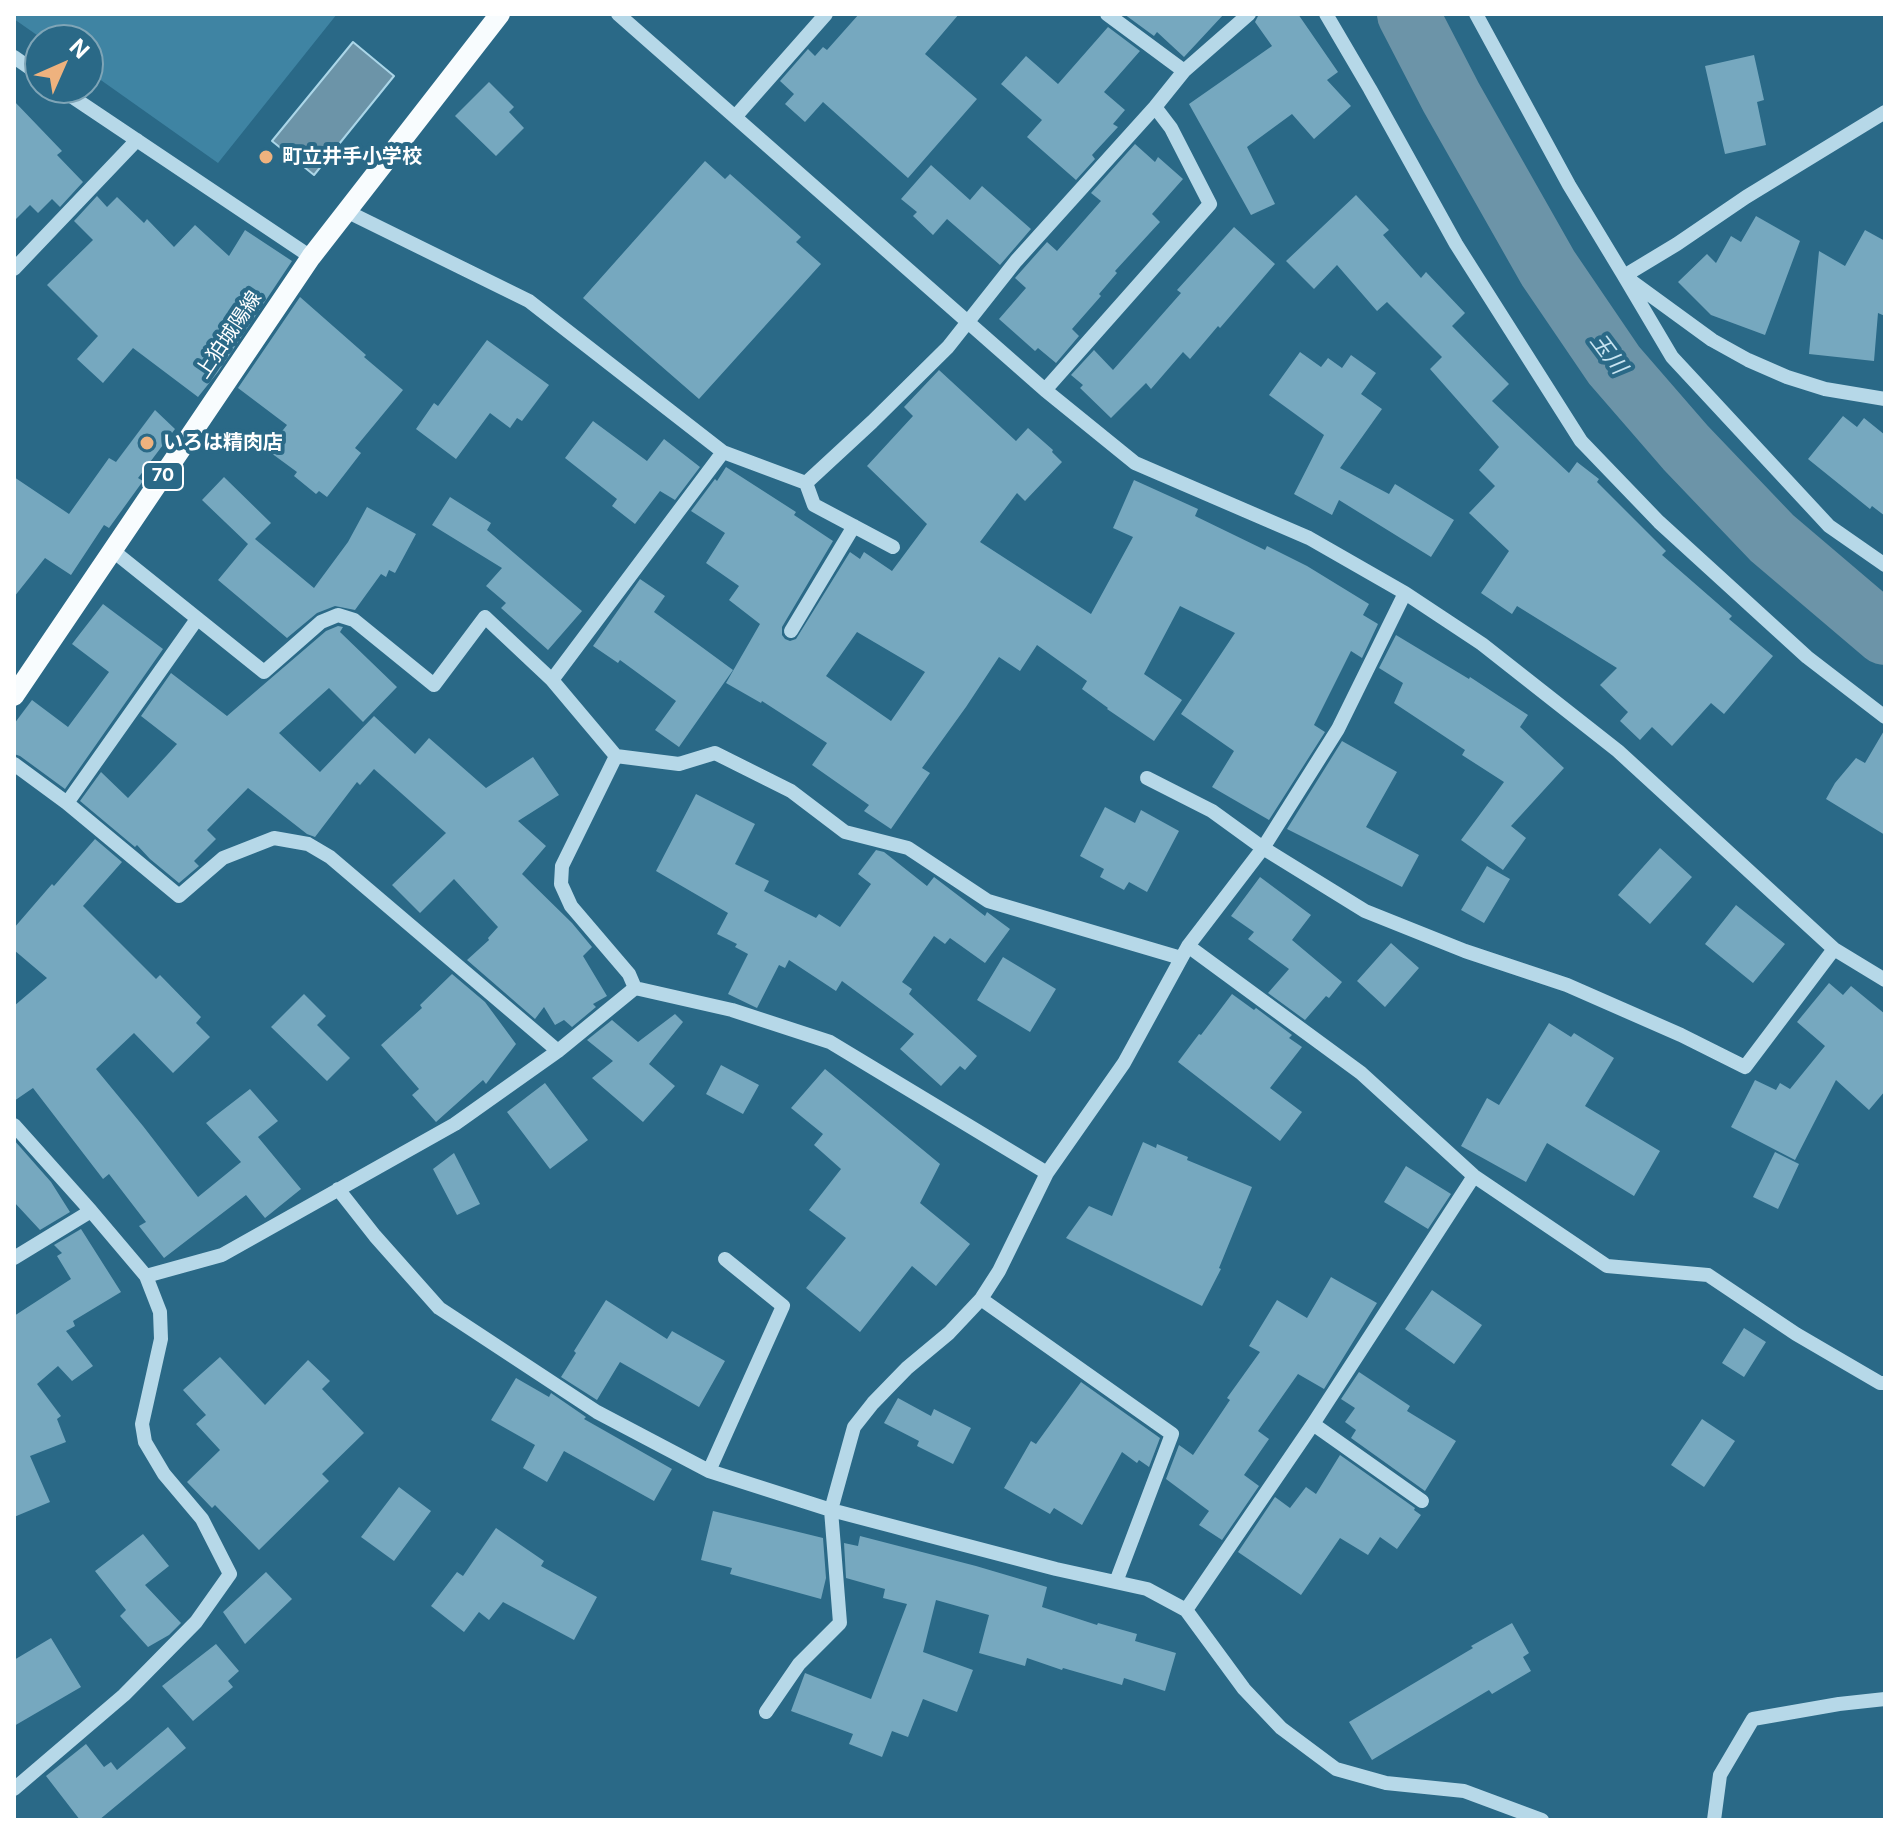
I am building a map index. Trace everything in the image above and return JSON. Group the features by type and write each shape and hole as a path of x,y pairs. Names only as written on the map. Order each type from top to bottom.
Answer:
{"main road":[{"name":"上狛城陽線","path":"14,696 311,257 500,14"}],"street":[{"path":"618,14 1045,390 1135,463 1309,538 1405,593 1482,644 1618,751 1834,949 1885,980"},
{"path":"735,117 826,14"},
{"path":"1107,14 1184,71"},
{"path":"806,483 948,347 1016,261 1184,71 1249,14"},
{"path":"1326,14 1456,244 1581,441 1659,522 1807,657 1885,717"},
{"path":"1476,14 1569,185 1672,357 1829,526 1885,565"},
{"path":"83,104 311,257"},
{"path":"1045,390 1210,204 1171,128 1155,107"},
{"path":"1624,276 1885,112"},
{"path":"14,269 137,140"},
{"path":"346,211 529,301 723,452 806,483 814,505 893,547"},
{"path":"1624,276 1712,340 1748,360 1825,389 1885,399"},
{"path":"552,680 723,452"},
{"path":"791,631 854,526"},
{"path":"112,550 264,672 321,622 338,615 354,620 434,685 485,617 552,680 616,756 679,764 715,753 791,791 845,832 908,848 988,901 1185,952 1361,1073 1474,1176 1607,1266 1708,1275 1796,1334 1880,1383 1885,1383"},
{"path":"766,1712 799,1664 840,1623 831,1510 854,1427 907,1368 949,1333 981,1299 999,1271 1047,1173 1124,1063 1185,952 1263,848 1338,729 1405,593"},
{"path":"67,803 197,619"},
{"path":"616,756 562,866 561,884 571,906 629,974 635,988"},
{"path":"14,764 67,803 179,896 223,858 274,838 308,844 330,857 558,1051"},
{"path":"1147,778 1212,811 1263,848 1365,911 1465,951 1567,985 1745,1067 1834,949"},
{"path":"146,1276 222,1255 455,1124 558,1051 635,988"},
{"path":"635,988 732,1010 830,1042 1047,1173"},
{"path":"14,1125 146,1276 160,1312 161,1339 142,1424 145,1442 164,1474 202,1519 230,1574 196,1622 124,1695 14,1789"},
{"path":"1186,1610 1313,1424 1474,1176"},
{"path":"338,1189 439,1308 597,1412 709,1471 922,1535 1147,1589 1186,1610 1244,1689 1281,1728 1336,1769 1386,1783 1464,1791 1542,1820"},
{"path":"14,1258 91,1211"},
{"path":"709,1471 783,1306 725,1259"},
{"path":"981,1299 1172,1434 1116,1582"},
{"path":"1313,1424 1422,1501"},
{"path":"1714,1820 1720,1775 1753,1719 1885,1699"}],"shaded area":[{"path":"14,14 337,14 218,163 104,82 104,24 24,26 14,19"},
{"path":"353,42 394,76 314,175 272,141"}],"building":[{"path":"859,14 959,14 925,54 977,99 908,178 823,102 805,122 785,104 794,94 780,81 808,49 815,56 823,47 827,50"},
{"path":"1124,14 1224,14 1184,57 1157,32 1154,36"},
{"path":"1259,14 1298,14 1338,72 1327,80 1351,106 1314,139 1292,114 1247,147 1275,204 1251,215 1189,104 1272,46 1255,22"},
{"path":"1108,27 1140,51 1104,92 1125,110 1113,124 1118,127 1092,155 1095,159 1076,180 1027,137 1042,120 1001,84 1026,56 1058,84"},
{"path":"1754,55 1764,100 1757,102 1766,145 1725,154 1705,66"},
{"path":"489,82 514,107 509,112 524,128 496,156 455,116"},
{"path":"14,101 62,151 57,155 83,182 60,207 52,199 38,213 30,205 14,221"},
{"path":"1135,144 1155,162 1158,157 1183,179 1152,214 1160,222 1115,271 1117,273 1099,294 1101,296 1072,329 1079,336 1056,363 1038,348 1035,351 999,319 1026,288 1015,278 1047,242 1057,251 1101,201 1091,193"},
{"path":"705,161 725,179 730,174 801,237 796,242 821,264 699,399 583,298"},
{"path":"931,165 970,200 982,186 1031,229 1000,265 947,219 933,235 913,216 917,212 901,199"},
{"path":"1356,195 1389,230 1383,235 1421,278 1426,272 1465,313 1452,326 1509,384 1492,401 1569,473 1577,462 1599,479 1597,482 1666,551 1662,555 1773,656 1724,714 1711,703 1672,746 1652,727 1640,740 1620,721 1628,712 1600,685 1617,668 1517,606 1512,614 1481,593 1509,551 1469,513 1495,486 1479,470 1499,447 1430,369 1442,357 1387,302 1377,311 1337,265 1314,289 1286,261"},
{"path":"97,196 107,207 117,197 144,223 147,219 174,247 195,225 229,256 245,230 292,261 198,397 133,348 103,383 77,359 98,336 47,285 93,240 74,221"},
{"path":"1756,216 1800,241 1765,335 1711,315 1678,282 1707,254 1716,263 1731,236 1741,242"},
{"path":"1234,227 1275,264 1190,359 1183,352 1151,389 1146,383 1111,418 1071,375 1094,350 1113,370 1181,293 1177,290"},
{"path":"1865,230 1885,241 1885,316 1878,313 1874,361 1809,354 1819,251 1845,266"},
{"path":"300,297 403,390 355,448 361,453 327,497 319,491 316,494 294,476 297,472 267,450 287,425 238,388"},
{"path":"487,340 549,385 522,421 517,418 510,428 490,413 456,459 416,429 434,403 438,406"},
{"path":"1300,352 1321,367 1328,358 1342,368 1351,355 1376,373 1361,394 1382,409 1340,468 1389,494 1395,484 1454,520 1431,557 1339,500 1332,515 1294,494 1324,435 1269,395"},
{"path":"939,370 1016,441 1028,428 1053,450 1062,462 1025,501 1017,493 980,542 1091,614 1133,537 1113,528 1134,480 1198,509 1195,516 1265,550 1267,546 1307,566 1369,604 1363,615 1378,624 1362,658 1351,651 1314,725 1325,732 1269,820 1212,787 1234,751 1181,714 1235,633 1180,606 1144,674 1182,700 1154,741 1082,689 1087,681 1037,645 1020,671 999,657 922,768 930,773 891,829 864,811 869,805 812,765 827,743 762,701 726,683 760,624 729,600 739,586 706,563 725,533 691,511 726,467 796,512 794,515 833,541 782,627 785,639 796,639 850,552 860,559 864,552 892,571 927,524 867,466 913,416 904,407","holes":["857,632 925,672 891,721 826,676"]},
{"path":"155,410 175,429 138,478 143,481 109,528 104,525 71,575 45,558 14,597 14,477 69,514 109,458 116,462"},
{"path":"1843,416 1857,427 1864,418 1885,435 1885,516 1872,506 1870,509 1808,459"},
{"path":"593,421 647,461 664,439 700,467 675,500 660,491 635,524 612,506 617,499 565,458"},
{"path":"224,477 271,523 255,539 314,588 348,542 367,507 416,534 395,573 389,570 386,577 381,574 355,610 335,606 317,613 287,638 218,580 248,544 202,500"},
{"path":"450,497 491,523 487,530 582,611 548,650 501,608 506,603 486,586 502,568 432,525"},
{"path":"640,579 665,596 654,612 733,670 679,747 655,730 676,701 620,660 618,663 593,646"},
{"path":"103,604 163,649 65,789 14,754 14,724 32,700 68,727 109,672 72,644"},
{"path":"343,627 340,632 397,687 363,722 329,688 279,733 320,772 374,716 415,754 429,738 486,788 533,757 559,795 518,821 546,846 522,874 592,947 583,956 607,996 593,1004 596,1007 572,1027 564,1020 555,1025 544,1007 535,1019 467,960 498,927 454,879 420,913 392,885 446,833 374,769 360,785 357,782 315,837 248,788 207,830 216,839 194,861 199,866 179,883 137,845 135,847 80,801 101,772 128,798 177,744 141,716 171,673 227,716 326,631"},
{"path":"1396,635 1470,677 1528,715 1520,727 1564,768 1511,826 1526,838 1503,870 1461,840 1504,782 1462,755 1465,750 1394,703 1403,683 1379,668"},
{"path":"1885,729 1885,835 1826,799 1856,758 1865,763"},
{"path":"1342,741 1397,772 1366,827 1419,855 1402,887 1287,829"},
{"path":"696,794 755,824 735,864 769,881 764,891 816,918 819,914 840,927 871,884 858,874 876,850 884,852 927,886 934,877 985,916 987,912 1010,929 985,963 950,938 945,944 934,936 902,982 912,989 909,994 977,1056 965,1070 960,1066 941,1086 900,1049 914,1034 842,981 836,991 789,960 785,968 779,965 757,1008 728,994 748,954 735,947 737,944 717,934 728,913 656,871"},
{"path":"1105,807 1135,823 1141,810 1179,831 1147,892 1129,882 1124,890 1100,877 1104,869 1080,856"},
{"path":"95,839 122,862 83,906 156,979 160,975 201,1017 196,1023 210,1037 173,1073 134,1033 96,1069 198,1197 241,1162 206,1123 250,1089 278,1121 258,1137 301,1189 265,1218 246,1195 164,1258 139,1226 146,1222 109,1174 103,1179 33,1088 14,1101 14,1006 47,978 14,950 14,928"},
{"path":"1660,848 1692,877 1650,924 1618,895"},
{"path":"1487,866 1510,879 1484,923 1461,910"},
{"path":"1260,877 1311,915 1292,940 1342,982 1305,1020 1268,993 1289,969 1248,939 1254,932 1231,916"},
{"path":"1736,905 1785,944 1753,983 1705,944"},
{"path":"1391,943 1419,968 1385,1007 1357,981"},
{"path":"1003,957 1056,989 1030,1032 977,1000"},
{"path":"452,974 485,1002 516,1044 486,1084 483,1080 436,1122 412,1095 419,1089 381,1045 422,1008 420,1005"},
{"path":"1829,983 1843,995 1851,986 1885,1014 1885,1091 1869,1110 1836,1080 1795,1160 1731,1127 1755,1080 1776,1090 1780,1083 1790,1089 1825,1046 1797,1022"},
{"path":"304,994 326,1016 317,1025 350,1058 327,1081 271,1027"},
{"path":"1232,994 1292,1035 1289,1038 1302,1047 1270,1088 1302,1112 1280,1141 1178,1062"},
{"path":"675,1014 683,1022 649,1064 675,1086 643,1122 592,1078 613,1061 587,1040 612,1020 638,1042"},
{"path":"1549,1023 1571,1037 1574,1033 1614,1058 1585,1106 1660,1151 1634,1196 1547,1143 1526,1182 1461,1146 1487,1098 1499,1105"},
{"path":"721,1065 759,1085 743,1114 706,1094"},
{"path":"825,1069 940,1164 920,1203 970,1244 936,1286 912,1266 860,1332 806,1288 846,1238 809,1210 841,1169 814,1145 823,1134 791,1108"},
{"path":"545,1083 588,1140 550,1169 507,1112"},
{"path":"14,1140 51,1182 70,1212 40,1230 14,1202"},
{"path":"1143,1142 1156,1148 1157,1144 1252,1187 1221,1269 1202,1306 1066,1238 1089,1206 1112,1216"},
{"path":"1775,1152 1799,1164 1778,1209 1753,1197"},
{"path":"454,1153 480,1204 457,1215 433,1169"},
{"path":"1406,1166 1451,1194 1428,1229 1384,1202"},
{"path":"81,1229 121,1292 73,1321 75,1326 66,1331 93,1366 72,1381 58,1366 37,1384 61,1416 57,1419 66,1442 30,1456 50,1502 14,1517 14,1316 71,1279 57,1256 62,1253 54,1245"},
{"path":"1331,1277 1377,1303 1324,1389 1298,1374 1258,1431 1269,1439 1244,1475 1259,1486 1222,1540 1199,1525 1209,1511 1166,1479 1179,1445 1193,1455 1230,1400 1227,1398 1260,1352 1249,1346 1277,1300 1307,1318"},
{"path":"1432,1290 1482,1325 1454,1364 1405,1329"},
{"path":"606,1300 667,1339 672,1331 725,1361 699,1407 620,1362 597,1400 561,1377"},
{"path":"1744,1328 1766,1342 1744,1377 1722,1363"},
{"path":"220,1357 265,1405 308,1360 330,1381 322,1389 364,1433 322,1474 329,1481 259,1550 215,1505 212,1508 187,1482 220,1450 196,1424 206,1415 183,1390"},
{"path":"1359,1372 1410,1406 1407,1411 1456,1441 1425,1491 1351,1438 1356,1430 1345,1422 1355,1408 1341,1399"},
{"path":"516,1378 549,1397 551,1393 586,1417 584,1419 672,1469 654,1501 564,1451 547,1482 523,1468 535,1445 491,1420"},
{"path":"1081,1382 1160,1438 1149,1467 1122,1452 1082,1525 1054,1508 1050,1514 1004,1488 1031,1441 1036,1444"},
{"path":"898,1398 931,1416 934,1409 971,1428 953,1464 917,1446 919,1441 884,1423"},
{"path":"1702,1419 1735,1441 1704,1487 1671,1465"},
{"path":"1340,1455 1421,1515 1397,1549 1380,1537 1368,1555 1340,1538 1301,1595 1238,1552 1275,1497 1290,1508 1306,1487 1316,1494"},
{"path":"399,1487 431,1511 394,1561 361,1537"},
{"path":"713,1511 823,1538 826,1578 821,1599 730,1574 732,1568 701,1560"},
{"path":"496,1528 544,1561 541,1566 597,1597 574,1640 503,1602 489,1620 479,1612 464,1632 431,1606 457,1572 463,1576"},
{"path":"143,1534 169,1566 145,1585 181,1623 169,1635 148,1647 120,1616 126,1610 95,1571"},
{"path":"860,1536 1047,1587 1042,1607 1137,1634 1135,1641 1176,1653 1165,1691 1124,1678 1122,1685 1027,1658 1025,1666 979,1653 989,1615 936,1600 923,1652 973,1670 957,1712 923,1699 908,1737 892,1731 882,1757 849,1744 853,1734 791,1711 805,1673 871,1699 907,1604 883,1598 885,1589 846,1578 844,1543 858,1546"},
{"path":"266,1572 292,1599 245,1644 223,1612"},
{"path":"1512,1623 1529,1653 1523,1657 1531,1671 1492,1694 1489,1690 1372,1760 1349,1722"},
{"path":"51,1638 81,1687 14,1726 14,1660"},
{"path":"216,1644 239,1671 228,1681 233,1687 193,1721 162,1686"},
{"path":"168,1727 186,1748 99,1820 80,1820 46,1776 86,1744 104,1767 111,1762 117,1770"}],"waterway":[{"name":"玉川","path":"1408,14 1451,97 1548,268 1614,365 1686,448 1772,538 1885,634"}],"place":[{"name":"町立井手小学校","path":"266,157"},
{"name":"いろは精肉店","path":"147,443"}]}
